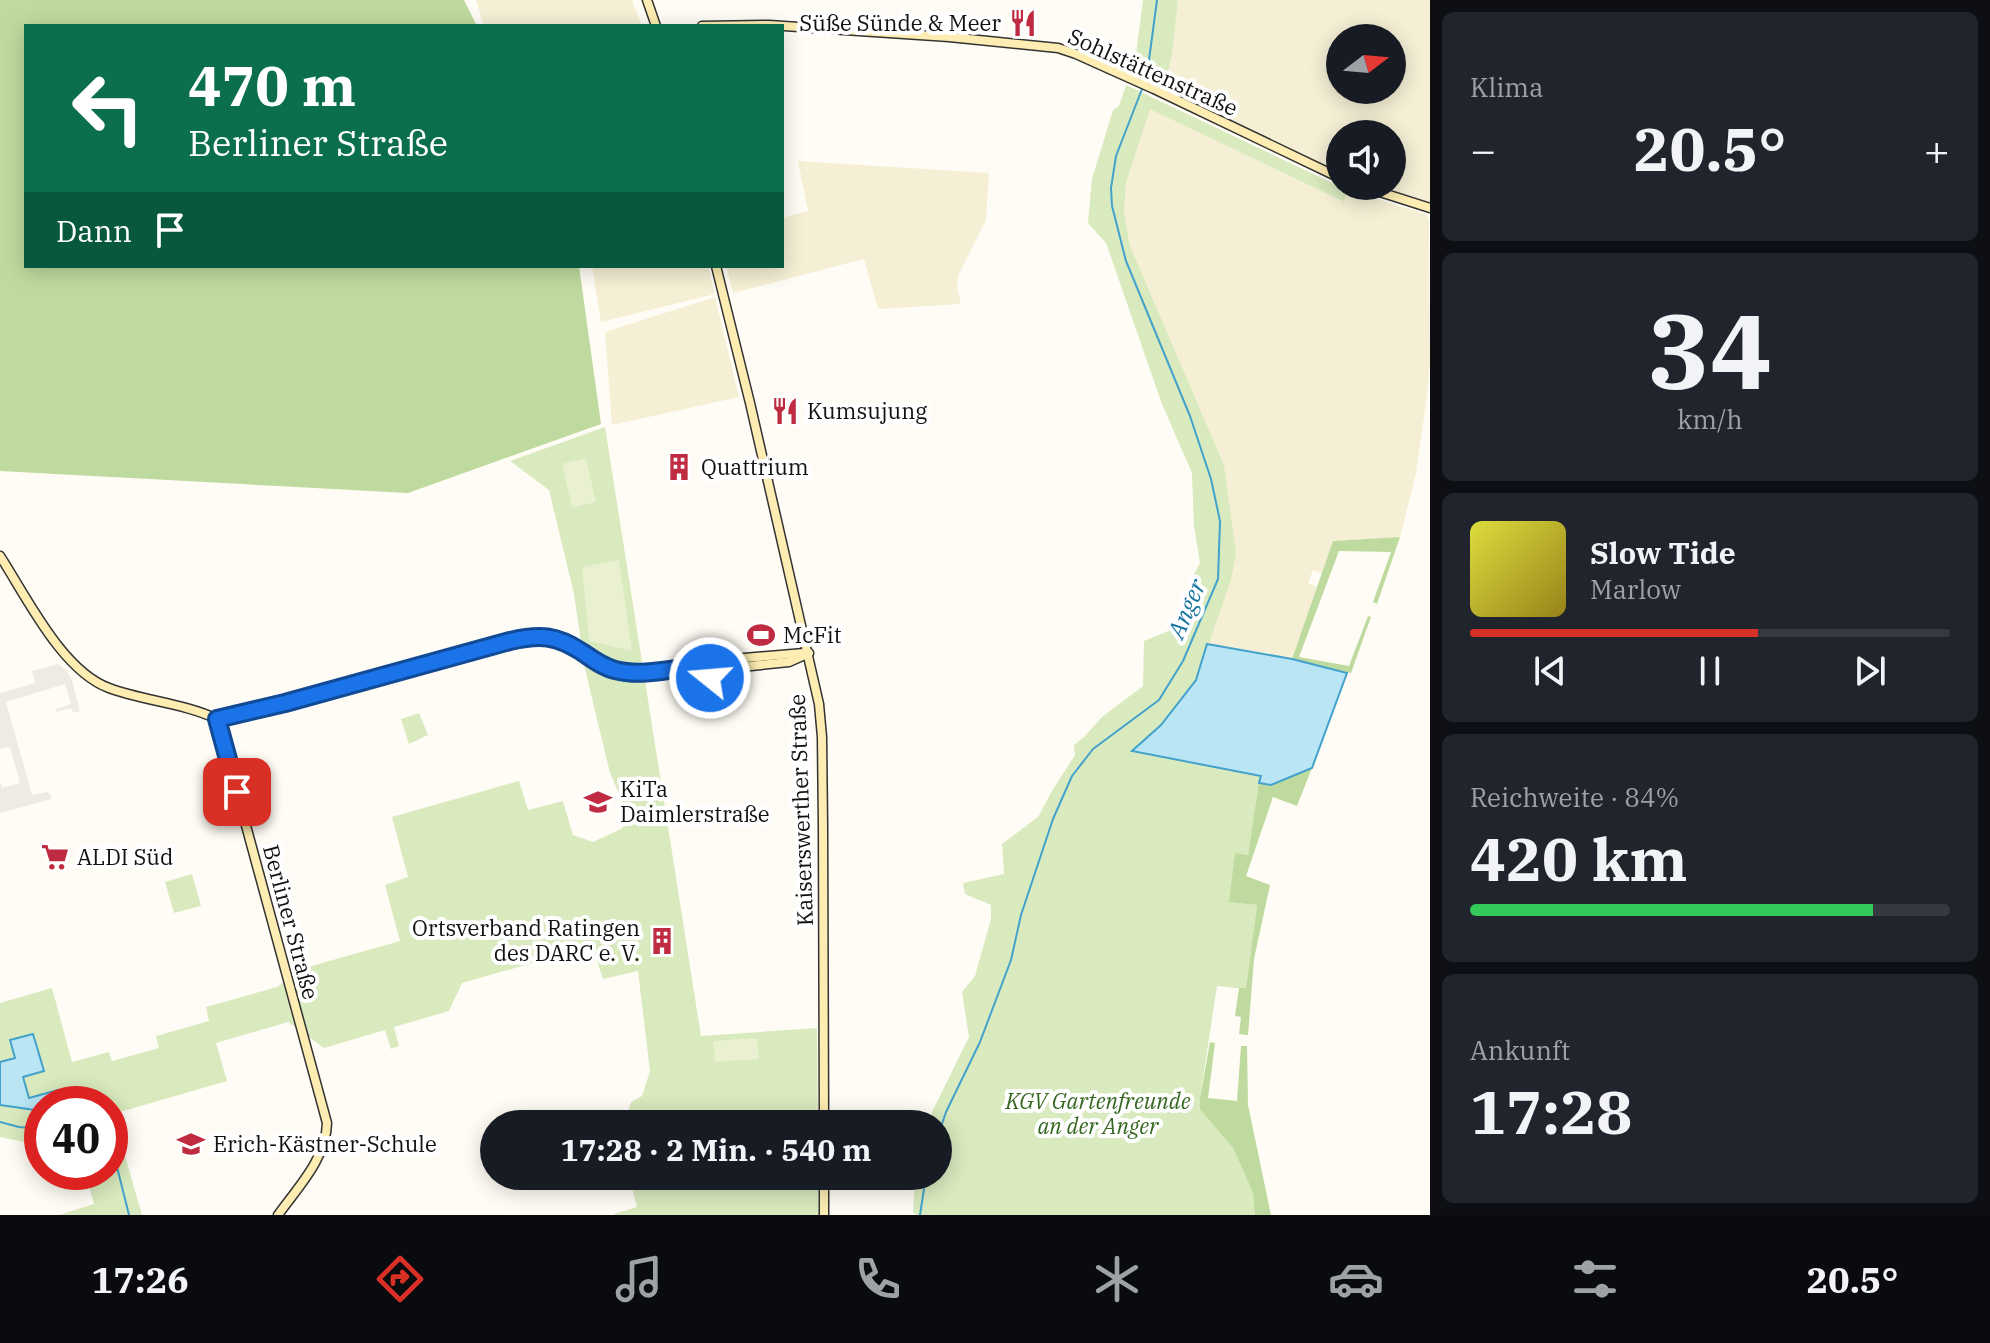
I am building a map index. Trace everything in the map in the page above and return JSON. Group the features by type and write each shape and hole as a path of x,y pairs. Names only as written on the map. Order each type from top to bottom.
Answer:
{"street":[{"path":"647,0 655,24"},
{"name":"Sohlstättenstraße","path":"784,26 1042,46 1076,54 1326,171"},
{"path":"1405,200 1430,208"},
{"name":"Kaiserswerther Straße","path":"716,268 819,704 822,737 824,1110"},
{"path":"0,556 63,653 87,676 107,688 198,710 217,719 536,636 568,643 617,670 638,672 697,666"},
{"path":"706,653 715,653 722,664 718,676 706,678 697,666 699,658 706,653"},
{"path":"722,664 789,662 809,653"},
{"name":"Berliner Straße","path":"217,719 326,1115 327,1131 318,1157 278,1215"},
{"path":"824,1190 824,1215"}],"shaded area":[{"path":"476,0 632,0 641,24 483,24"},
{"path":"1178,0 1430,0 1430,203 1406,196 1406,120 1326,120 1326,166 1164,87 1172,56"},
{"path":"1150,108 1326,194 1326,200 1380,200 1426,214 1429,219 1430,363 1427,396 1416,474 1400,537 1333,541 1322,573 1313,570 1308,583 1317,587 1292,659 1207,644 1224,465 1130,246 1124,211 1126,183"},
{"path":"798,161 989,173 986,220 958,276 961,304 878,309 864,259 733,293 727,268 784,268 784,217 808,211"},
{"path":"592,268 708,268 715,294 601,322"},
{"path":"715,297 739,397 612,425 605,332"},
{"path":"58,664 72,680 80,711 73,713 71,708 56,712 56,709 71,704 65,684 6,702 32,795 47,792 51,799 0,813 0,782 2,788 20,783 10,747 0,749 0,693 35,683 32,671"}],"green space":[{"path":"0,0 464,0 476,24 24,24 24,268 579,268 601,424 408,493 0,471"},
{"path":"1143,0 1178,0 1172,56 1164,87 1134,70"},
{"name":"KGV Gartenfreunde an der Anger","path":"1126,85 1326,180 1326,193 1150,109 1126,183 1124,211 1130,246 1224,465 1236,553 1231,580 1196,680 1162,725 1133,750 1261,776 1248,855 1235,854 1230,902 1257,905 1246,989 1217,986 1200,1098 1201,1109 1233,1148 1253,1193 1255,1215 918,1215 913,1213 914,1190 952,1190 952,1110 933,1110 969,1037 962,992 975,976 991,919 991,905 965,894 963,883 1004,874 1002,844 1038,817 1075,755 1074,745 1102,717 1143,686 1144,641 1183,625 1183,596 1200,563 1194,526 1192,473 1162,404 1106,243 1088,223 1092,179 1113,110 1119,106"},
{"path":"605,427 701,1036 817,1028 818,1110 628,1110 631,1102 642,1096 650,1071 638,971 603,979 592,946 462,983 449,1011 394,1027 399,1046 391,1049 385,1030 324,1048 288,1022 216,1043 227,1081 128,1110 128,1086 24,1086 24,1142 0,1137 0,1003 52,988 72,1062 109,1052 112,1061 159,1048 156,1036 209,1021 206,1007 277,987 301,969 400,941 385,885 408,877 392,817 519,781 528,810 563,801 573,835 593,842 623,828 624,805 610,773 585,669 574,594 549,490 510,461"},
{"path":"586,458 596,502 572,508 562,464"},
{"path":"1400,537 1377,604 1373,602 1391,552 1339,551 1299,657 1349,666 1368,616 1371,617 1351,673 1292,659 1333,541"},
{"path":"619,560 632,651 589,641 582,567"},
{"path":"419,713 428,735 409,744 401,719"},
{"path":"1312,768 1297,806 1273,797 1246,876 1270,885 1254,959 1248,1035 1239,1034 1241,1017 1235,1016 1239,988 1246,988 1257,905 1229,902 1235,853 1248,855 1259,783 1271,785"},
{"path":"192,874 201,906 174,913 165,882"},
{"path":"757,1038 759,1059 715,1062 713,1041"},
{"path":"1210,1042 1215,1043 1208,1098 1237,1101 1241,1046 1247,1046 1248,1105 1271,1215 1255,1215 1253,1193 1233,1148 1200,1109"},
{"path":"128,1166 142,1215 59,1215 94,1204 90,1190 128,1190"},
{"path":"633,1190 818,1190 819,1215 614,1215 637,1207"}],"water":[{"path":"1207,644 1292,659 1347,673 1312,768 1271,785 1259,783 1261,776 1132,751 1161,725 1196,680"},
{"path":"33,1034 44,1071 23,1077 24,1108 0,1105 0,1062 15,1058 10,1040"}],"waterway":[{"name":"Anger","path":"1144,83 1157,0"},
{"name":"Anger","path":"947,1110 980,1042 1011,960 1021,915 1053,819 1072,776 1093,749 1159,700 1183,661 1218,579 1220,521 1211,479 1190,416 1126,261 1112,206 1111,188 1116,156 1142,89"},
{"path":"0,1122 24,1127"},
{"path":"123,1190 129,1215"},
{"name":"Anger","path":"920,1215 924,1190"}],"place":[{"name":"Süße Sünde & Meer","path":"1023,23"},
{"name":"Kumsujung","path":"785,411"},
{"name":"Quattrium","path":"679,467"},
{"name":"McFit","path":"761,635"},
{"name":"KiTa Daimlerstraße","path":"598,802"},
{"name":"ALDI Süd","path":"55,857"},
{"name":"Ortsverband Ratingen des DARC e. V.","path":"662,941"},
{"name":"Erich-Kästner-Schule","path":"191,1144"}],"route":[{"path":"237,792 217,719 510,641 536,636 555,638 617,670 638,672 697,666 701,675 710,678"}]}
